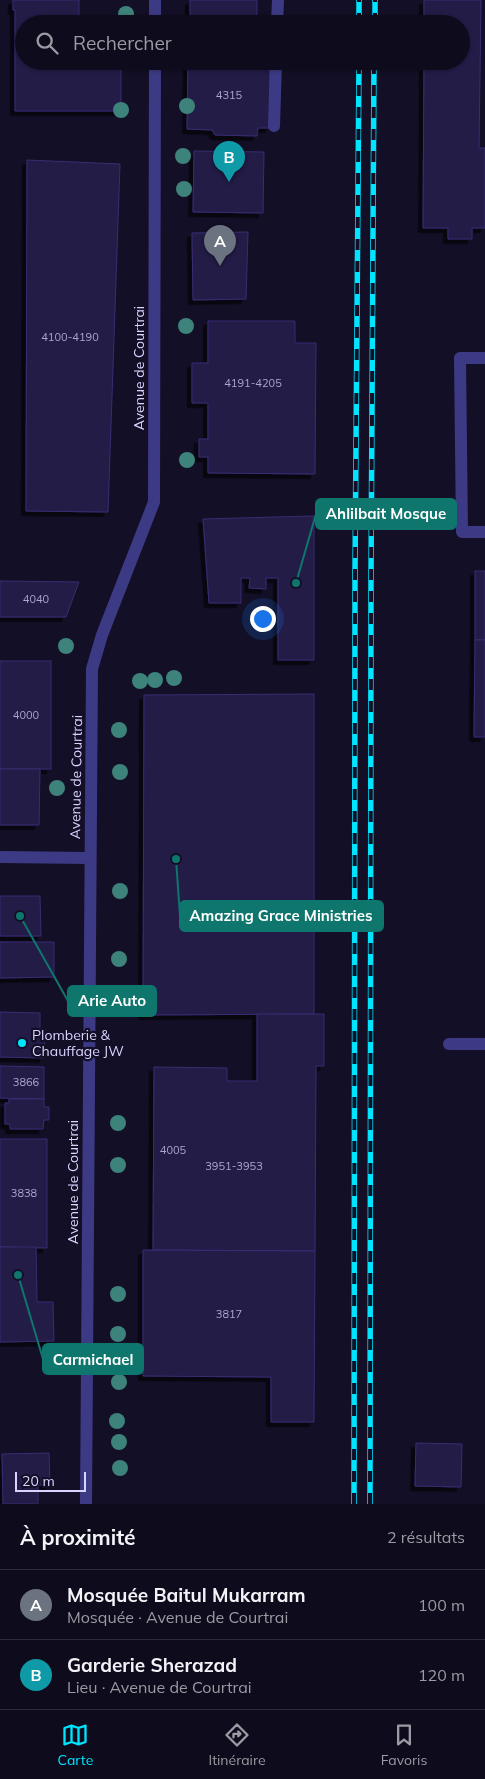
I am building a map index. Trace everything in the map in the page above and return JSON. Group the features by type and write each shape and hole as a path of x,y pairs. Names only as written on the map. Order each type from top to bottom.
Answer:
{"street":[{"path":"155,0 155,15"},
{"path":"277,15 278,0"},
{"name":"Avenue de Courtrai","path":"86,1504 92,669 102,635 154,502 155,70"},
{"path":"274,126 276,70"},
{"path":"485,358 460,358 462,532 485,532"},
{"path":"0,857 90,858"},
{"path":"449,1044 485,1044"}],"building":[{"path":"13,0 79,0 79,15 15,15 15,10 13,10"},
{"path":"190,0 257,0 257,15 190,15"},
{"path":"424,0 481,0 479,148 485,148 485,228 472,228 472,239 448,239 448,228 423,228 424,70 470,70 470,15 424,15"},
{"path":"15,70 121,70 121,111 15,111"},
{"path":"188,70 270,70 270,128 258,128 257,136 215,135 212,130 187,129"},
{"path":"194,151 264,152 263,213 193,212"},
{"path":"27,160 120,164 108,512 26,511"},
{"path":"248,232 246,299 193,300 192,233"},
{"path":"208,321 295,321 295,343 316,343 315,474 208,473 208,457 199,457 199,439 208,439 208,403 192,403 192,363 208,363"},
{"path":"314,516 314,660 278,660 278,578 266,578 266,589 249,588 250,578 241,578 241,603 209,603 203,519"},
{"path":"475,571 485,571 485,640 475,640"},
{"path":"0,581 79,582 66,617 0,617"},
{"path":"475,640 485,640 485,737 474,737"},
{"path":"0,661 51,661 51,769 0,769"},
{"path":"314,694 314,1014 143,1015 144,695"},
{"path":"0,769 40,769 39,825 0,825"},
{"path":"0,896 40,896 41,936 0,936"},
{"path":"0,942 54,942 54,977 0,978"},
{"name":"Plomberie & Chauffage JW","path":"0,1012 40,1013 40,1029 45,1029 44,1058 0,1057"},
{"path":"257,1014 324,1014 324,1066 316,1066 315,1251 153,1250 154,1067 227,1068 227,1081 257,1081"},
{"path":"0,1066 44,1067 44,1099 0,1098"},
{"path":"9,1099 44,1099 44,1107 49,1107 49,1120 44,1120 43,1129 10,1129 10,1124 5,1124 5,1103 9,1103"},
{"path":"0,1139 47,1139 47,1248 0,1247"},
{"path":"0,1247 36,1247 37,1302 53,1302 54,1341 0,1342"},
{"path":"143,1250 315,1251 314,1422 271,1422 271,1377 143,1376"},
{"path":"416,1443 462,1444 461,1487 415,1486"},
{"path":"49,1453 50,1485 38,1485 38,1504 3,1504 2,1454"}],"railway":[{"path":"359,0 359,15"},
{"path":"375,0 375,15"},
{"path":"354,1504 355,573 359,70"},
{"path":"370,1504 371,578 374,70"}],"place":[{"name":"Garderie Sherazad","path":"229,182"},
{"name":"Mosquée Baitul Mukarram","path":"220,266"},
{"name":"Ahlilbait Mosque","path":"296,583"},
{"name":"Amazing Grace Ministries","path":"176,859"},
{"name":"Arie Auto","path":"20,916"},
{"name":"Plomberie & Chauffage JW","path":"22,1043"},
{"name":"Carmichael","path":"18,1275"}]}
